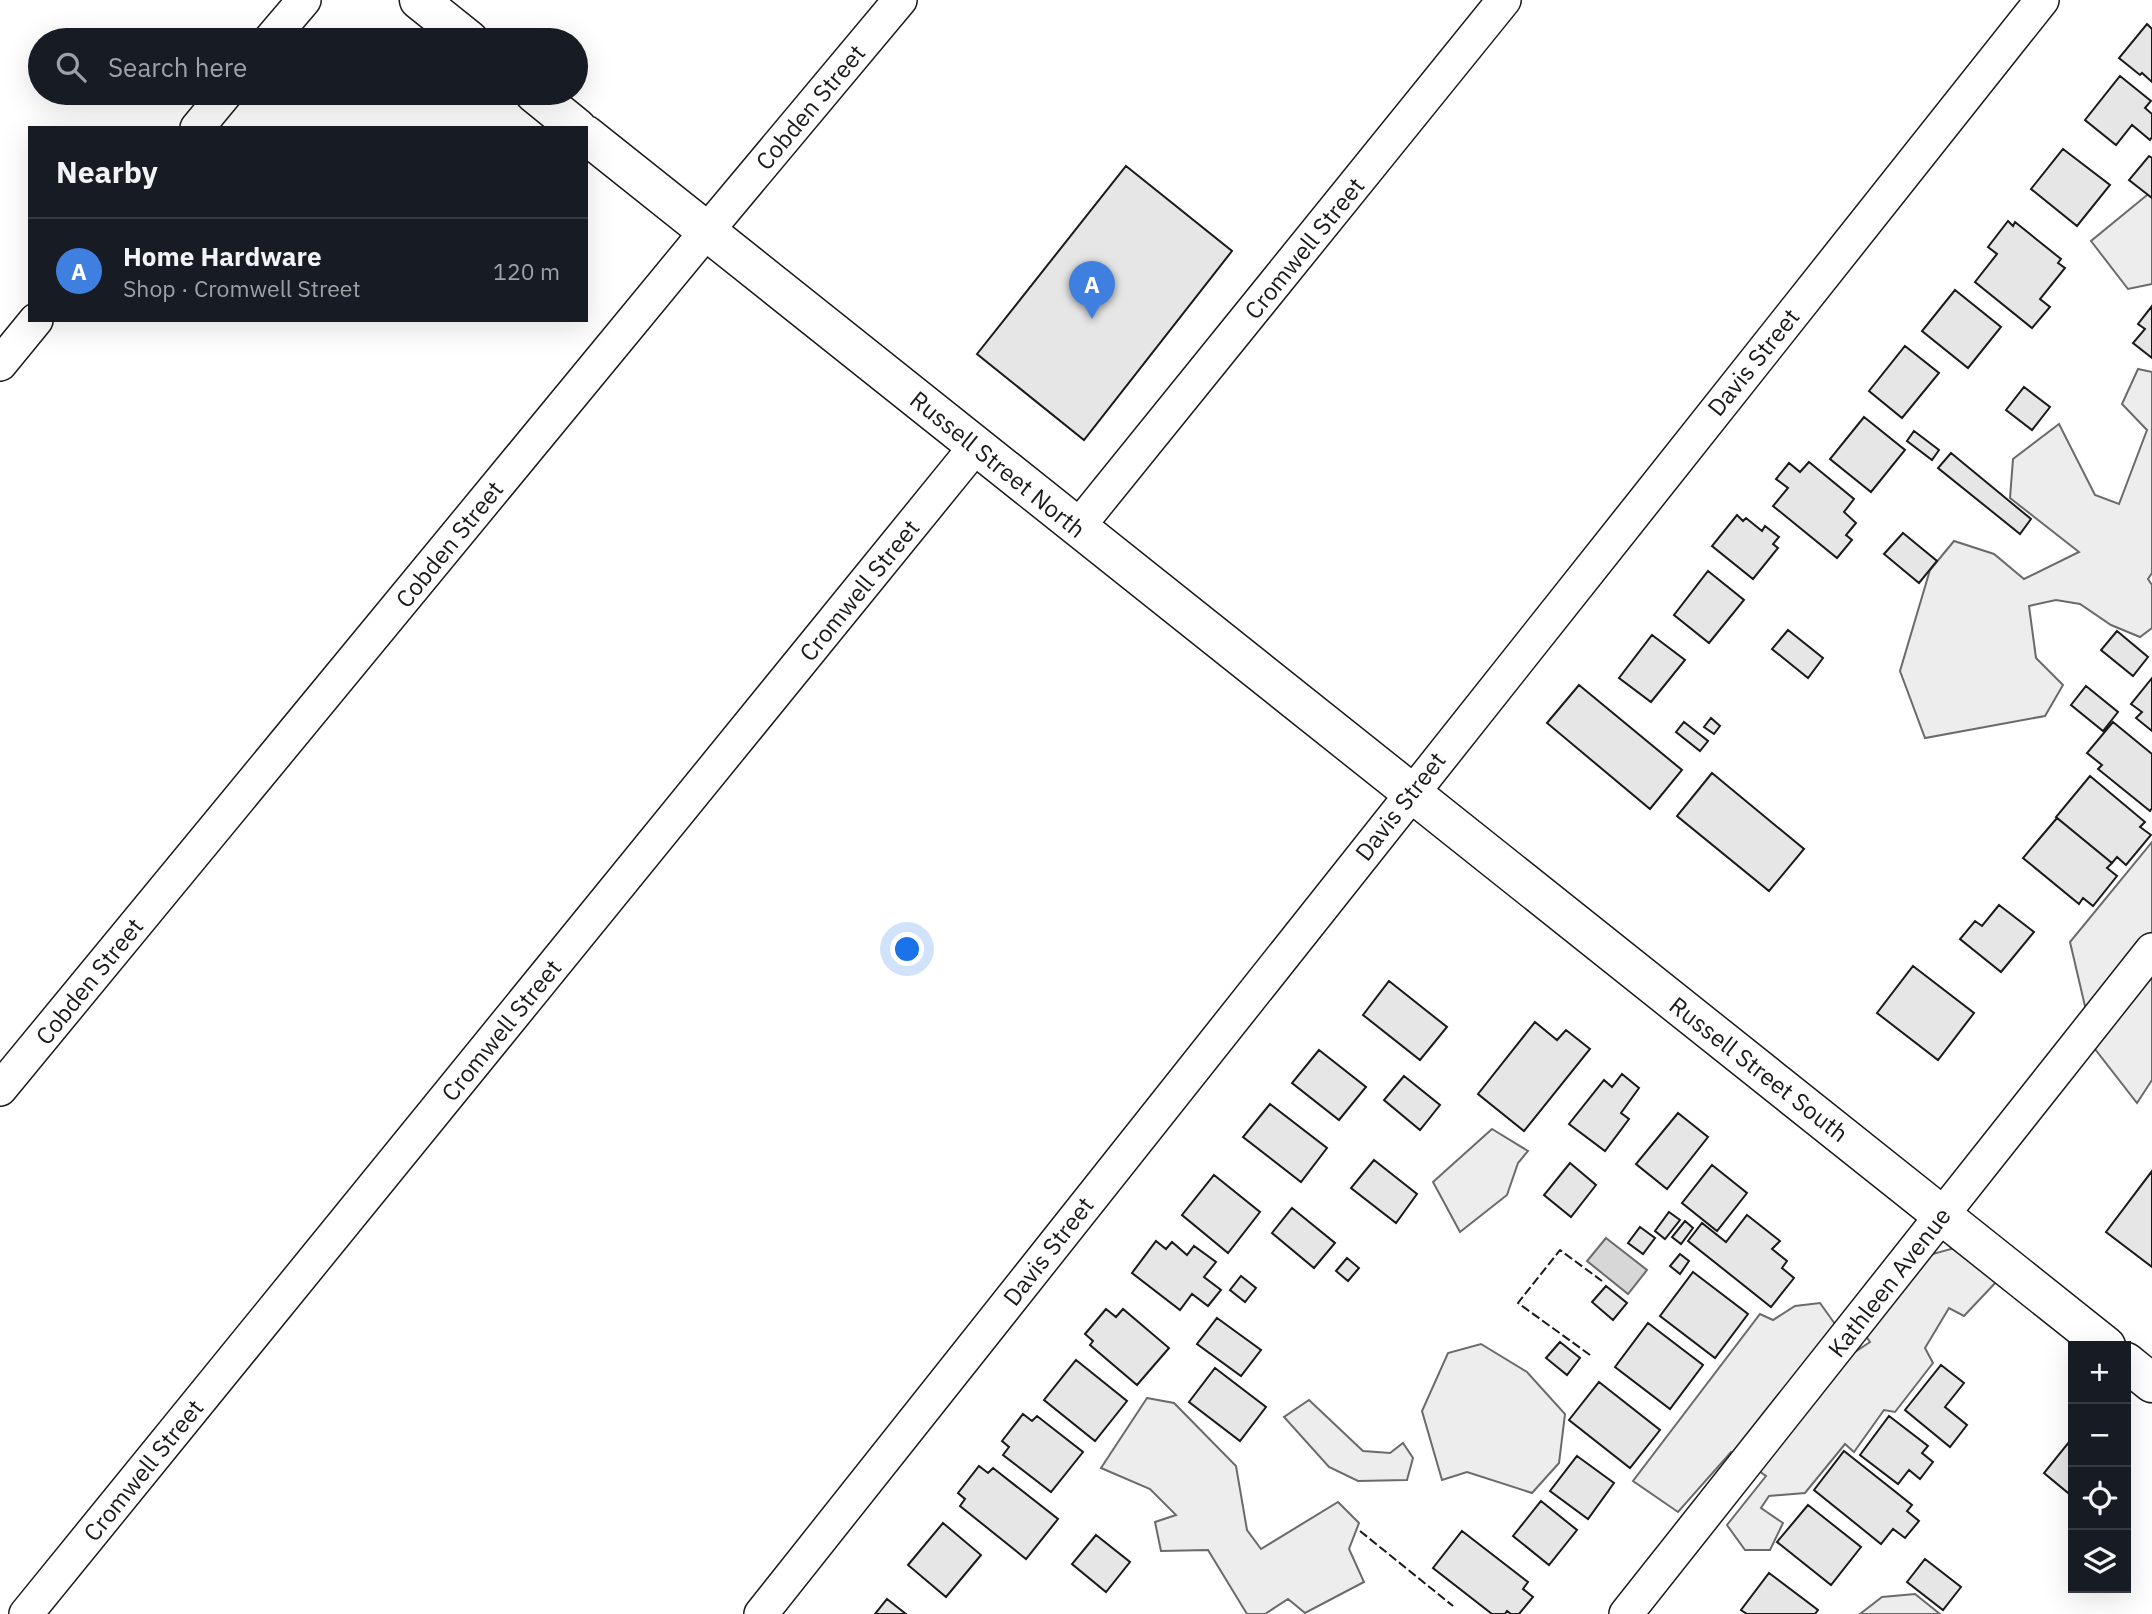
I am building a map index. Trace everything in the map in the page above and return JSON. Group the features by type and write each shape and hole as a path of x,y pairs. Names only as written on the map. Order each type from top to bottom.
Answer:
{"street":[{"path":"280,28 303,0"},
{"path":"419,0 454,28"},
{"name":"Cobden Street","path":"0,1089 900,0"},
{"name":"Cromwell Street","path":"1077,528 1504,0"},
{"name":"Davis Street","path":"761,1614 2042,0"},
{"path":"199,126 216,105"},
{"path":"549,105 575,126"},
{"name":"Russell Street North","path":"588,137 1411,792"},
{"path":"0,364 34,322"},
{"name":"Cromwell Street","path":"26,1614 976,446"},
{"name":"Russell Street South","path":"1411,792 2100,1341"},
{"name":"Kathleen Avenue","path":"1626,1614 2152,950"},
{"path":"2131,1366 2152,1383"}],"shaded area":[{"path":"2152,191 2152,284 2128,289 2091,241"},
{"path":"2138,369 2152,372 2152,573 2148,579 2152,585 2152,628 2140,637 2111,625 2080,604 2056,600 2029,606 2036,658 2063,685 2045,716 1925,738 1900,671 1930,570 1954,541 1994,554 2024,579 2079,552 2010,498 2013,459 2059,424 2095,495 2119,504 2147,430 2122,404"},
{"path":"2152,842 2152,1080 2137,1103 2095,1049 2070,942"},
{"path":"1492,1129 1528,1151 1518,1163 1507,1195 1460,1232 1433,1182"},
{"path":"1606,1238 1647,1270 1628,1294 1587,1261"},
{"path":"1958,1247 1998,1280 1964,1316 1949,1308 1925,1348 1933,1363 1895,1412 1884,1410 1854,1452 1845,1444 1805,1493 1769,1496 1761,1508 1783,1523 1770,1550 1745,1550 1727,1525 1766,1476 1731,1452 1678,1512 1633,1481 1760,1314 1773,1320 1795,1306 1820,1303 1855,1352 1870,1342 1847,1310 1882,1268"},
{"path":"1481,1344 1527,1372 1565,1414 1559,1463 1532,1493 1467,1472 1442,1480 1422,1411 1448,1353"},
{"path":"1147,1398 1174,1403 1236,1466 1247,1530 1261,1549 1338,1502 1359,1523 1349,1549 1364,1582 1305,1613 1288,1599 1265,1614 1247,1614 1208,1550 1161,1551 1155,1522 1176,1515 1150,1489 1101,1468"},
{"path":"1309,1400 1363,1451 1390,1453 1403,1443 1413,1458 1407,1480 1358,1481 1329,1467 1284,1417"},
{"path":"1915,1594 1940,1614 1860,1614 1882,1597"}],"building":[{"path":"2147,24 2152,29 2152,82 2119,58"},
{"path":"2120,76 2151,101 2145,108 2152,114 2150,140 2132,125 2116,145 2085,120"},
{"path":"2063,149 2110,185 2077,226 2031,189"},
{"path":"2149,156 2152,158 2152,198 2129,180"},
{"path":"1126,166 1232,251 1084,440 977,354"},
{"path":"2008,221 2013,226 2015,222 2061,259 2058,263 2065,268 2040,299 2050,307 2032,328 1975,282 1997,254 1988,247"},
{"path":"1955,290 2001,327 1968,368 1922,331"},
{"path":"2152,306 2152,358 2133,343 2145,329 2138,324"},
{"path":"1905,346 1939,373 1902,418 1869,391"},
{"path":"2024,387 2050,407 2032,430 2006,410"},
{"path":"1864,417 1905,450 1871,492 1830,459"},
{"path":"1914,431 1939,450 1932,460 1907,441"},
{"path":"1951,453 2031,519 2020,534 1938,468"},
{"path":"1809,462 1854,499 1844,512 1856,523 1846,535 1852,540 1837,558 1773,506 1788,488 1776,479 1789,463 1800,472"},
{"path":"1737,515 1743,521 1746,518 1762,531 1765,526 1779,537 1773,544 1778,548 1753,579 1712,546"},
{"path":"1903,533 1937,561 1919,583 1884,554"},
{"path":"1708,571 1744,600 1709,643 1674,615"},
{"path":"1788,630 1823,658 1808,678 1772,649"},
{"path":"2117,631 2148,657 2133,676 2101,650"},
{"path":"1652,635 1685,660 1651,702 1619,678"},
{"path":"2152,678 2152,731 2136,718 2142,712 2131,704"},
{"path":"1579,685 1682,770 1650,809 1547,723"},
{"path":"2086,686 2118,712 2103,731 2071,705"},
{"path":"1711,718 1720,726 1714,734 1704,727"},
{"path":"1684,722 1708,741 1700,751 1676,732"},
{"path":"2113,722 2152,754 2150,811 2098,769 2102,765 2087,753"},
{"path":"1712,773 1804,849 1769,891 1677,816"},
{"path":"2090,776 2145,822 2140,827 2151,835 2126,865 2117,857 2112,863 2056,817"},
{"path":"2057,818 2112,863 2107,868 2117,876 2093,906 2083,898 2079,904 2023,858"},
{"path":"1999,905 2034,932 2001,972 1960,939 1975,921 1982,926"},
{"path":"1913,966 1974,1013 1938,1060 1877,1013"},
{"path":"1389,981 1447,1027 1420,1060 1363,1015"},
{"path":"1535,1022 1557,1040 1566,1030 1590,1049 1524,1131 1478,1094"},
{"path":"1319,1050 1366,1087 1339,1120 1292,1083"},
{"path":"1622,1074 1639,1088 1621,1113 1629,1119 1605,1151 1569,1124 1604,1080 1612,1087"},
{"path":"1404,1076 1440,1105 1420,1130 1384,1100"},
{"path":"1270,1104 1327,1148 1301,1182 1243,1137"},
{"path":"1678,1113 1708,1137 1667,1189 1636,1164"},
{"path":"1374,1160 1417,1194 1396,1223 1351,1188"},
{"path":"1570,1163 1596,1185 1571,1217 1544,1195"},
{"path":"1712,1165 1747,1193 1717,1231 1682,1203"},
{"path":"2152,1171 2152,1267 2106,1232"},
{"path":"1214,1175 1260,1212 1228,1253 1182,1215"},
{"path":"1292,1208 1335,1243 1314,1268 1272,1233"},
{"path":"1669,1212 1680,1220 1665,1239 1655,1231"},
{"path":"1747,1215 1780,1241 1772,1249 1787,1261 1782,1268 1794,1278 1771,1307 1688,1241 1702,1223 1726,1242"},
{"path":"1685,1221 1693,1228 1681,1244 1672,1237"},
{"path":"1640,1227 1655,1238 1643,1254 1628,1243"},
{"path":"1156,1241 1166,1249 1172,1242 1187,1255 1194,1246 1216,1262 1204,1277 1221,1290 1208,1306 1192,1294 1180,1310 1132,1273"},
{"path":"1680,1254 1689,1261 1680,1274 1670,1266"},
{"path":"1347,1258 1359,1268 1348,1281 1336,1271"},
{"path":"1693,1272 1748,1314 1715,1358 1660,1316"},
{"path":"1241,1276 1256,1288 1245,1302 1230,1290"},
{"path":"1606,1286 1627,1303 1613,1320 1592,1302"},
{"path":"1106,1309 1116,1317 1123,1309 1169,1348 1137,1385 1090,1345 1093,1341 1085,1334"},
{"path":"1217,1318 1261,1350 1241,1376 1197,1344"},
{"path":"1648,1323 1703,1365 1670,1409 1615,1367"},
{"path":"1560,1342 1580,1358 1567,1375 1546,1358"},
{"path":"1076,1360 1127,1401 1095,1441 1044,1400"},
{"path":"1941,1365 1964,1383 1945,1407 1967,1425 1950,1447 1905,1410"},
{"path":"1215,1368 1266,1407 1240,1441 1189,1402"},
{"path":"1599,1382 1660,1430 1630,1468 1569,1420"},
{"path":"1023,1414 1032,1421 1037,1416 1083,1452 1051,1492 1003,1455 1009,1447 1002,1441"},
{"path":"1889,1416 1928,1446 1922,1453 1933,1462 1920,1479 1909,1470 1898,1484 1860,1455"},
{"path":"2068,1443 2068,1493 2044,1473"},
{"path":"1844,1451 1912,1505 1907,1511 1919,1521 1905,1538 1893,1529 1881,1544 1814,1490"},
{"path":"1577,1456 1614,1483 1588,1519 1550,1491"},
{"path":"979,1466 988,1473 993,1468 1058,1519 1026,1559 960,1506 965,1499 958,1493"},
{"path":"1541,1501 1577,1530 1549,1565 1513,1536"},
{"path":"1808,1505 1861,1547 1831,1585 1777,1542"},
{"path":"943,1523 981,1555 946,1597 908,1565"},
{"path":"1462,1531 1528,1582 1523,1589 1533,1597 1519,1614 1507,1611 1505,1614 1492,1614 1433,1568"},
{"path":"1096,1535 1130,1562 1106,1592 1072,1564"},
{"path":"1925,1559 1961,1587 1943,1610 1907,1582"},
{"path":"1769,1573 1818,1610 1815,1614 1747,1614 1741,1610"},
{"path":"887,1599 906,1614 875,1614"}],"fence":[{"path":"1590,1355 1518,1303 1560,1250 1602,1281"},
{"path":"1360,1531 1453,1606"}],"place":[{"name":"Home Hardware","path":"1092,319"}]}
